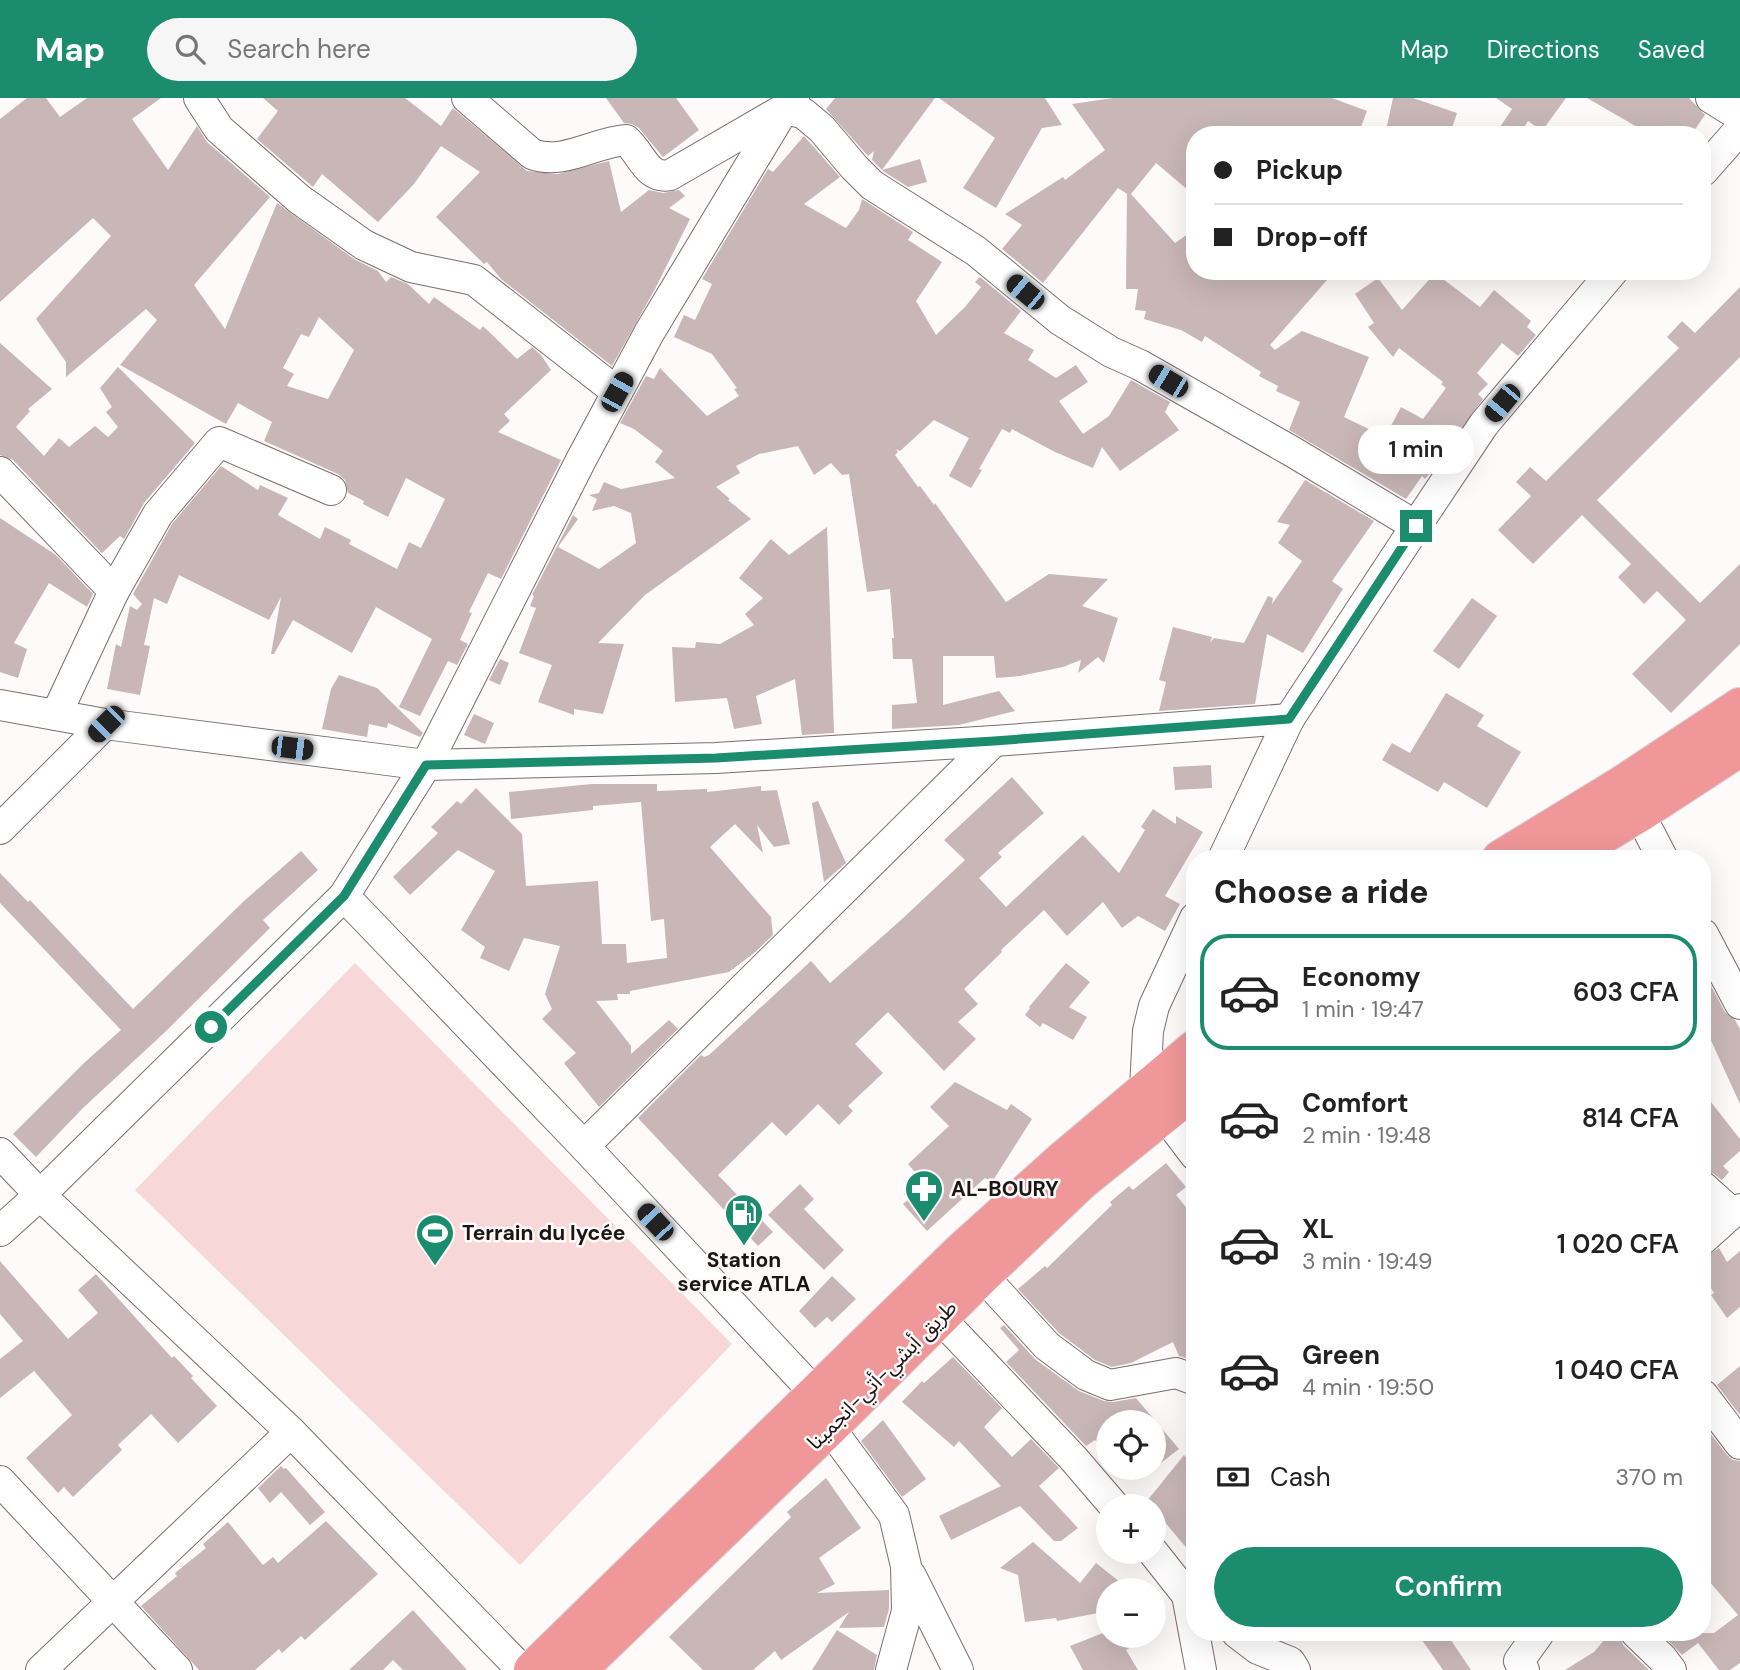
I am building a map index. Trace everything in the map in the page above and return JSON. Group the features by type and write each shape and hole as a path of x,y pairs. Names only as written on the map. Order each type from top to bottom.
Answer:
{"highway":[{"path":"1516,850 1740,708"},
{"path":"1577,850 1740,747"},
{"path":"533,1670 822,1410 961,1252 1154,1102 1186,1061"},
{"name":"طريق أبشي-أتي-انجمينا","path":"577,1670 822,1410 940,1318 1081,1181 1154,1102 1186,1092"}],"street":[{"path":"200,98 219,129 299,199 353,238 411,267 474,280 617,392"},
{"path":"467,98 532,154 543,159 558,158 615,140 626,140 653,174 660,177 670,174 788,102"},
{"path":"1711,98 1740,116"},
{"path":"0,1231 40,1195 344,896 426,765 649,333 788,102"},
{"path":"788,102 822,130 873,185 976,251 1060,320 1111,352 1140,365 1293,452 1416,526"},
{"path":"1711,162 1740,129"},
{"path":"1227,850 1289,719 1416,526 1484,424 1604,280"},
{"path":"56,715 114,591 158,514 219,442 331,490"},
{"path":"0,472 114,591"},
{"path":"0,705 106,724 426,765 716,758 1289,719"},
{"path":"0,829 106,724"},
{"path":"584,1146 994,741"},
{"path":"1639,813 1658,850"},
{"path":"344,896 584,1146 822,1410 894,1515 906,1566 907,1611 891,1670"},
{"path":"1186,937 1154,1006 1148,1031 1154,1102 1186,1143"},
{"path":"1711,949 1740,1004"},
{"path":"0,1153 40,1195 291,1432 522,1670"},
{"path":"1711,1193 1736,1211 1711,1232"},
{"path":"982,1275 1047,1346 1086,1375 1110,1385 1176,1373 1186,1377"},
{"path":"940,1318 1104,1494"},
{"path":"1711,1406 1740,1444"},
{"path":"41,1670 291,1432"},
{"path":"0,1481 177,1670"},
{"path":"1163,1564 1186,1592"},
{"path":"906,1566 958,1670"},
{"path":"1197,1641 1201,1670"},
{"path":"1248,1641 1258,1649 1290,1662 1295,1670"},
{"path":"1524,1670 1519,1661 1533,1641"},
{"path":"1644,1641 1671,1670"}],"shaded area":[{"name":"Terrain du lycée","path":"355,963 732,1344 520,1565 135,1190"}],"building":[{"path":"27,98 46,98 60,117 87,98 161,98 132,119 168,170 197,126 207,142 270,197 194,285 225,329 277,203 354,259 378,271 386,282 391,277 408,284 429,304 434,297 480,330 483,326 517,359 532,347 541,355 551,370 504,414 510,421 498,432 561,460 501,579 488,573 469,612 472,613 460,640 468,644 457,665 448,661 420,716 399,707 432,639 376,607 352,653 293,620 274,654 271,654 281,597 269,620 179,575 167,604 154,598 144,645 150,646 140,695 107,689 116,644 121,647 130,606 137,610 142,604 133,594 172,524 221,466 258,490 260,485 288,498 278,515 320,539 325,527 351,540 349,544 397,569 409,542 421,548 445,499 406,478 388,517 348,493 345,480 338,474 264,441 272,422 238,403 226,424 120,365 157,320 146,309 66,377 66,362 36,319 111,236 93,218 0,302 0,119","holes":["319,317 354,350 328,399 287,386 294,374 283,368 301,334 309,337"]},
{"path":"263,98 405,98 441,126 453,108 527,171 558,174 609,161 621,212 649,190 663,193 679,190 685,196 669,208 690,219 612,366 501,279 487,262 484,264 436,217 480,172 441,146 414,184 378,222 322,174 313,187 257,139 278,111"},
{"path":"606,98 676,98 699,130 663,157 639,128 624,123"},
{"path":"835,98 935,98 882,170 872,160 874,151 868,156 826,109"},
{"path":"939,98 1045,98 1062,125 1042,128 996,208 963,188 995,138"},
{"path":"1113,98 1332,98 1367,111 1361,126 1186,126 1186,188 1156,163 1131,194 1175,243 1186,235 1186,280 1327,280 1270,345 1275,350 1302,331 1369,357 1344,417 1385,437 1401,407 1423,419 1446,388 1441,384 1443,382 1399,348 1393,357 1368,327 1374,323 1355,294 1375,280 1380,280 1402,310 1429,280 1444,280 1480,307 1494,290 1531,321 1527,327 1536,335 1518,356 1502,343 1477,373 1488,384 1478,394 1483,399 1430,473 1425,479 1422,476 1406,499 1289,430 1300,402 1276,391 1278,386 1259,376 1261,372 1205,336 1202,342 1181,330 1144,319 1146,311 1135,310 1138,289 1126,289 1127,194 1118,188 1043,283 1002,249 1022,225 1005,214 1063,177 1065,180 1105,150 1072,104"},
{"path":"1393,98 1413,98 1457,113 1453,126 1387,126"},
{"path":"1496,98 1566,98 1546,126 1535,126 1528,121 1525,126 1501,126 1512,109"},
{"path":"1587,98 1689,98 1705,115 1697,126 1635,126"},
{"path":"804,136 840,177 804,204 846,228 859,210 862,199 913,232 908,240 942,262 916,301 936,335 981,287 975,282 980,277 1021,311 1004,333 1034,350 1028,360 1056,378 1076,365 1088,382 1059,401 1083,434 1109,416 1131,380 1170,402 1165,412 1179,430 1120,471 1102,447 1093,468 1012,429 1010,433 1002,429 971,488 949,476 969,438 934,420 900,451 896,449 898,452 895,455 918,487 920,486 934,505 935,503 1006,602 1049,574 1108,579 1082,606 1118,618 1104,663 1098,657 1078,673 1081,660 1063,667 996,678 994,656 943,656 943,705 999,691 1015,711 959,725 892,729 892,705 917,703 912,659 893,659 890,589 867,592 849,474 842,475 831,463 814,475 798,446 759,454 736,466 740,473 716,487 751,519 645,595 598,643 624,644 603,714 574,709 574,715 538,702 552,665 519,653 536,608 530,606 534,596 532,595 573,515 578,519 558,547 599,569 636,543 631,513 614,506 592,511 597,499 589,495 599,493 604,482 621,489 675,478 655,462 663,451 634,429 620,423 646,376 654,379 660,368 707,416 739,396 734,389 737,388 712,354 674,337 684,315 695,320 712,284 702,279 768,169 773,172"},
{"path":"920,159 927,182 908,187 882,170"},
{"path":"1740,287 1740,357 1597,500 1700,603 1740,564 1740,644 1671,713 1632,674 1686,620 1657,591 1644,604 1618,577 1631,564 1582,515 1533,564 1498,530 1531,496 1516,482 1530,467 1546,481 1679,348 1667,337 1682,321 1695,333"},
{"path":"0,343 52,389 28,409 30,411 16,427 44,456 59,438 69,447 95,426 108,437 118,427 106,412 112,407 100,388 118,367 195,443 144,503 124,539 120,536 102,553 13,460 0,455"},
{"path":"1305,480 1374,521 1332,581 1343,589 1303,653 1267,634 1255,704 1159,711 1166,682 1159,680 1173,627 1212,637 1210,643 1214,638 1244,643 1268,596 1273,598 1272,604 1302,561 1278,543 1290,525 1277,522"},
{"path":"0,518 56,555 93,594 87,607 49,583 14,643 27,649 18,678 0,672"},
{"path":"827,527 834,733 802,735 795,679 756,696 762,724 734,729 727,698 675,702 672,647 695,648 696,642 720,644 754,625 745,614 763,598 739,578 771,539 789,555"},
{"path":"1472,598 1497,616 1459,669 1433,651"},
{"path":"500,659 509,663 500,685 489,680"},
{"path":"339,675 377,688 423,733 420,737 388,723 387,728 369,724 367,737 322,729 331,689"},
{"path":"1446,693 1484,715 1477,726 1521,752 1487,808 1444,782 1438,792 1382,760 1392,743 1410,753"},
{"path":"474,714 494,723 485,744 464,735"},
{"path":"1211,765 1212,788 1175,790 1173,767"},
{"path":"1012,777 1044,813 998,853 1002,857 979,878 1006,907 1083,835 1119,873 1145,830 1141,827 1153,809 1176,824 1176,816 1203,832 1192,850 1186,850 1186,861 1165,896 1180,904 1165,931 1138,916 1122,928 1103,902 1067,936 1044,910 964,989 978,1004 958,1022 976,1039 944,1071 888,1012 855,1044 883,1073 848,1106 853,1111 839,1125 818,1104 786,1136 772,1122 718,1175 773,1232 758,1246 638,1118 701,1055 709,1055 811,961 830,983 902,919 965,860 944,840"},
{"path":"592,784 657,784 657,791 707,789 707,792 761,786 761,791 777,790 790,844 774,847 757,825 763,853 735,824 710,847 771,917 773,935 754,953 729,972 630,991 630,994 617,994 618,1000 596,1001 631,1046 631,1054 669,1020 678,1029 599,1107 564,1063 576,1053 542,1019 552,1009 545,994 560,946 524,938 509,971 480,958 485,947 461,930 495,871 458,850 410,895 393,877 438,833 431,827 457,801 461,804 476,788 522,834 526,886 598,881 602,944 626,944 627,963 667,958 664,919 651,921 641,802 593,806 593,810 511,819 509,792"},
{"path":"818,801 846,863 824,882 812,803"},
{"path":"301,851 318,870 263,920 270,928 163,1034 83,1108 36,1157 13,1134 121,1030 0,903 0,873 28,902 30,900 133,1009 244,901"},
{"path":"1066,963 1090,982 1069,1007 1087,1017 1073,1040 1043,1023 1040,1027 1025,1015"},
{"path":"1711,986 1725,1012 1735,1020 1740,1029 1740,1104 1711,1041"},
{"path":"955,1082 1007,1110 1011,1104 1032,1119 992,1182 985,1178 927,1231 903,1204 909,1199 904,1194 921,1179 908,1164 949,1126 930,1107"},
{"path":"1711,1102 1740,1139 1740,1151 1723,1166 1729,1172 1722,1180 1711,1173"},
{"path":"1166,1163 1186,1187 1176,1195 1186,1207 1186,1358 1179,1356 1173,1342 1131,1363 1112,1367 1095,1360 1059,1333 1018,1289 1045,1266 1047,1268 1112,1205 1110,1202 1129,1186 1133,1190"},
{"path":"800,1184 814,1199 804,1209 844,1250 824,1270 768,1215"},
{"path":"1719,1248 1727,1262 1740,1251 1740,1307 1727,1318 1711,1295 1714,1293 1711,1288 1711,1253"},
{"path":"0,1261 68,1339 98,1313 78,1290 96,1274 172,1358 174,1356 193,1376 191,1378 217,1406 178,1443 151,1414 118,1445 122,1450 73,1497 64,1487 58,1493 26,1458 72,1415 34,1371 0,1398 0,1359 23,1341 0,1314"},
{"path":"832,1276 856,1299 832,1322 827,1317 815,1328 799,1311"},
{"path":"1004,1325 1036,1360 1079,1391 1104,1401 1136,1398 1146,1410 1096,1410 1096,1441 1086,1446 1006,1362 1019,1350 1000,1328"},
{"path":"953,1357 1002,1408 984,1427 1012,1457 1031,1439 1059,1468 1039,1486 1078,1528 1061,1541 1054,1541 1020,1506 951,1540 939,1516 1001,1486 959,1441 954,1447 902,1402 922,1381 924,1383"},
{"path":"1740,1366 1740,1415 1717,1385"},
{"path":"883,1420 926,1479 902,1497 861,1441"},
{"path":"1166,1434 1179,1449 1166,1459"},
{"path":"1711,1434 1727,1455 1740,1461 1740,1663 1730,1670 1719,1670 1698,1643 1682,1655 1669,1641 1711,1641 1711,1633 1738,1615 1711,1583"},
{"path":"1184,1455 1186,1457 1186,1547 1166,1524 1166,1494 1153,1494"},
{"path":"281,1466 286,1468 325,1512 310,1525 281,1492 270,1503 258,1488"},
{"path":"826,1478 861,1528 819,1558 835,1584 817,1593 889,1590 889,1609 884,1627 839,1628 849,1612 781,1660 775,1651 753,1670 703,1670 669,1637 791,1517 787,1512"},
{"path":"326,1521 378,1574 305,1640 301,1636 282,1653 279,1649 255,1670 199,1670 141,1606 206,1548 203,1544 228,1522 263,1565 273,1557 278,1563"},
{"path":"1033,1542 1080,1583 1096,1563 1115,1578 1096,1578 1096,1613 1057,1621 1056,1618 1025,1622 1018,1575 1000,1568"},
{"path":"413,1610 467,1670 403,1670 393,1660 383,1670 349,1670"},
{"path":"837,1630 877,1655 874,1670 812,1670"},
{"path":"1096,1636 1096,1648 1129,1648 1126,1650 1138,1670 1083,1670 1070,1646"},
{"path":"1423,1641 1451,1641 1471,1670 1443,1670"},
{"path":"1603,1641 1622,1641 1649,1670 1565,1670 1594,1652"}],"place":[{"name":"AL-BOURY","path":"924,1223"},
{"name":"Station service ATLA","path":"744,1247"},
{"name":"Terrain du lycée","path":"435,1267"}],"route":[{"path":"211,1027 344,896 426,765 716,758 1289,719 1416,526"}]}
